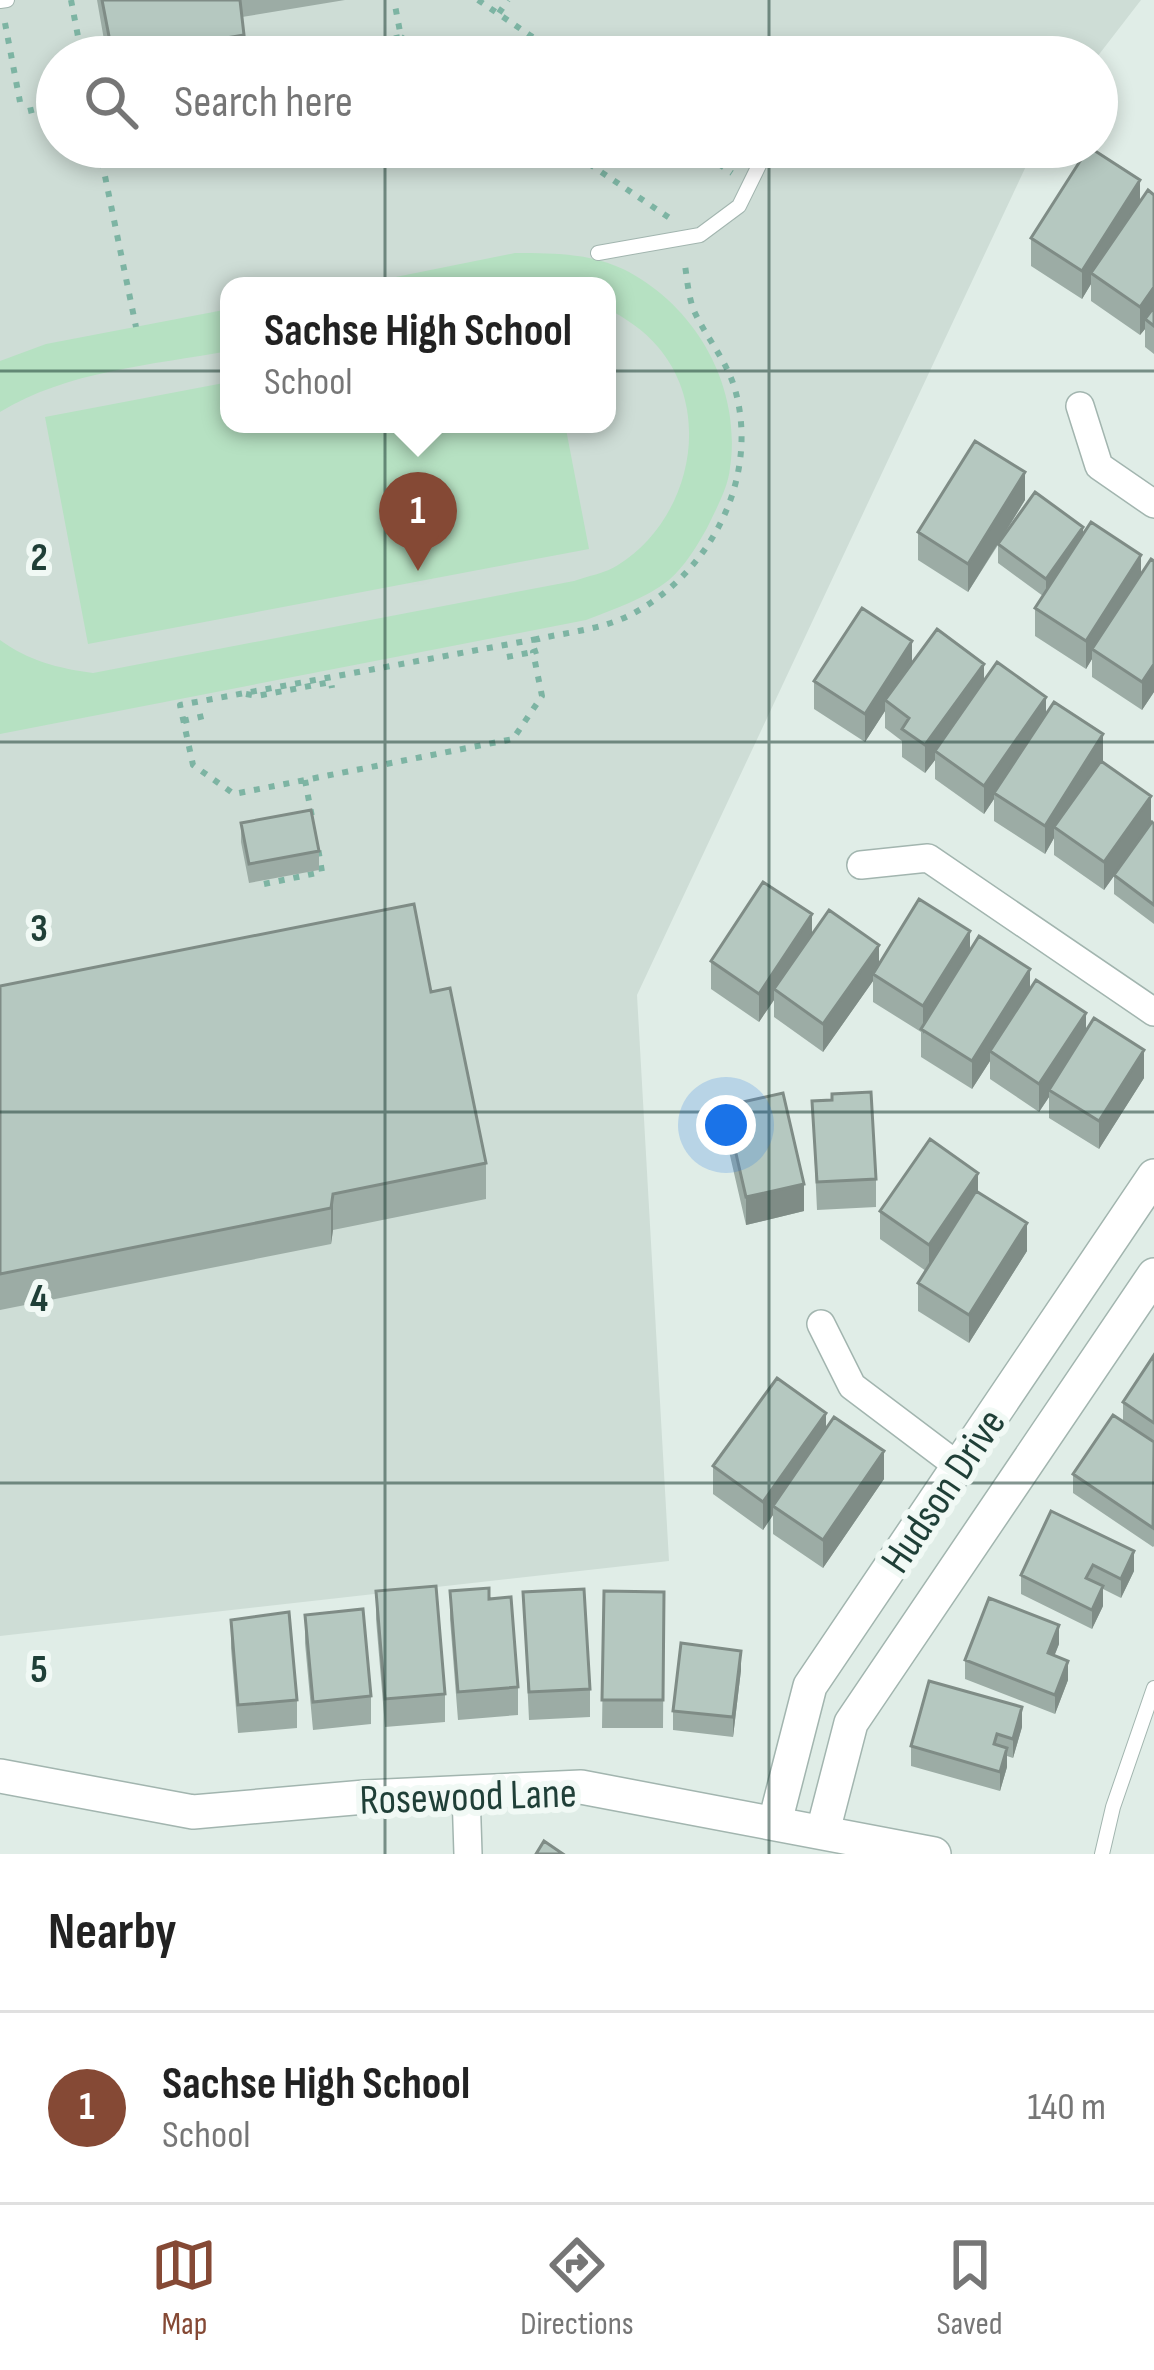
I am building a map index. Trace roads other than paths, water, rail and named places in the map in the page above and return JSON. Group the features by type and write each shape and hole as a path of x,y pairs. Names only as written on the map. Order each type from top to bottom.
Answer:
{"street":[{"path":"1080,406 1099,466 1154,504"},
{"path":"861,865 928,858 1154,1012"},
{"name":"Hudson Drive","path":"775,1822 810,1686 1154,1176"},
{"name":"Hudson Drive","path":"823,1831 851,1723 1154,1275"},
{"path":"821,1324 852,1386 958,1466"},
{"name":"Rosewood Lane","path":"0,1776 193,1812 581,1787 934,1854"},
{"path":"466,1792 468,1854"}],"lane":[{"path":"598,253 700,235 740,206 758,168"},
{"path":"1102,1854 1154,1688"}],"place":[{"name":"Sachse High School","path":"418,571"}]}
